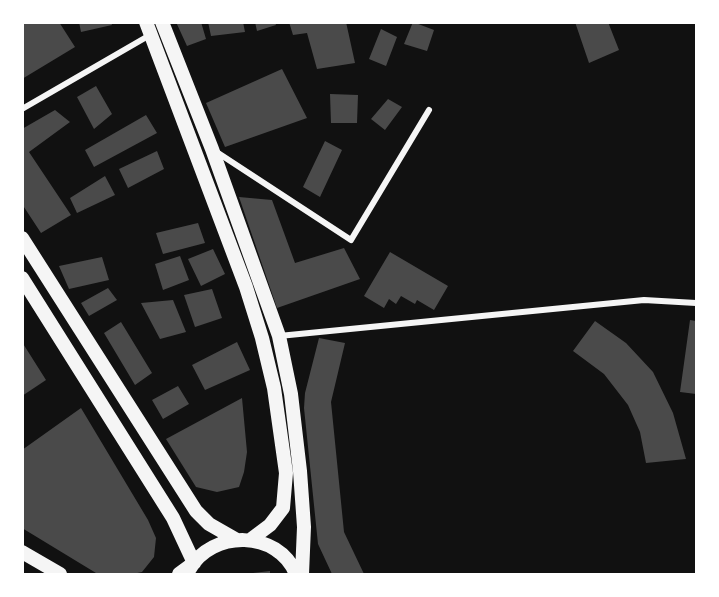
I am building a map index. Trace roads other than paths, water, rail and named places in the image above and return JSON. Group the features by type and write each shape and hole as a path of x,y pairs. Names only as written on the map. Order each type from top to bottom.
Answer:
{"main road":[{"path":"162,22 212,149 279,336 291,394 300,471 304,527 302,574"},
{"path":"148,29 246,287 274,388 286,473 282,508 270,525 243,540 220,543 205,551 190,568 179,574"},
{"path":"22,238 196,511 209,524 243,540 268,546 283,556 296,574"},
{"path":"22,278 173,518 190,568"},
{"path":"22,552 60,574"}],"street":[{"path":"22,109 148,29"},
{"path":"212,149 351,240 429,110"},
{"path":"279,336 644,300 696,303"}]}
